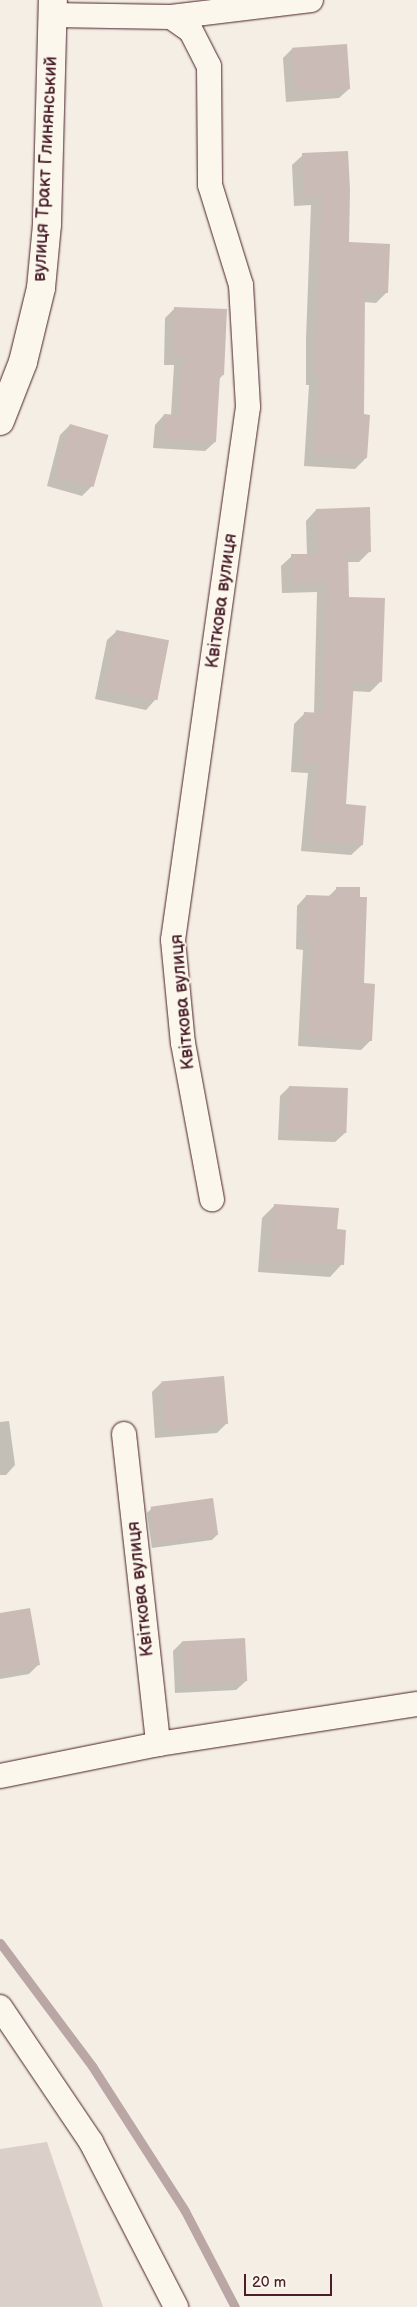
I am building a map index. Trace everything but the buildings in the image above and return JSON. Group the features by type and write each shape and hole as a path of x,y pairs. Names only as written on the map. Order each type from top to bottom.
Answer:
{"main road":[{"name":"вулиця Тракт Глинянський","path":"0,421 22,362 41,288 47,224 53,8"}],"street":[{"path":"53,8 171,17 311,0"},
{"name":"Квіткова вулиця","path":"171,17 191,30 209,66 210,185 241,285 248,407 173,940 183,1043 212,1200"},
{"name":"Квіткова вулиця","path":"124,1434 158,1744"},
{"path":"0,1776 158,1744 417,1704"},
{"path":"0,2007 91,2142 176,2307"}],"shaded area":[{"path":"47,2142 103,2307 0,2307 0,2149"}],"waterway":[{"path":"0,1943 92,2066 185,2211 235,2307"}]}
